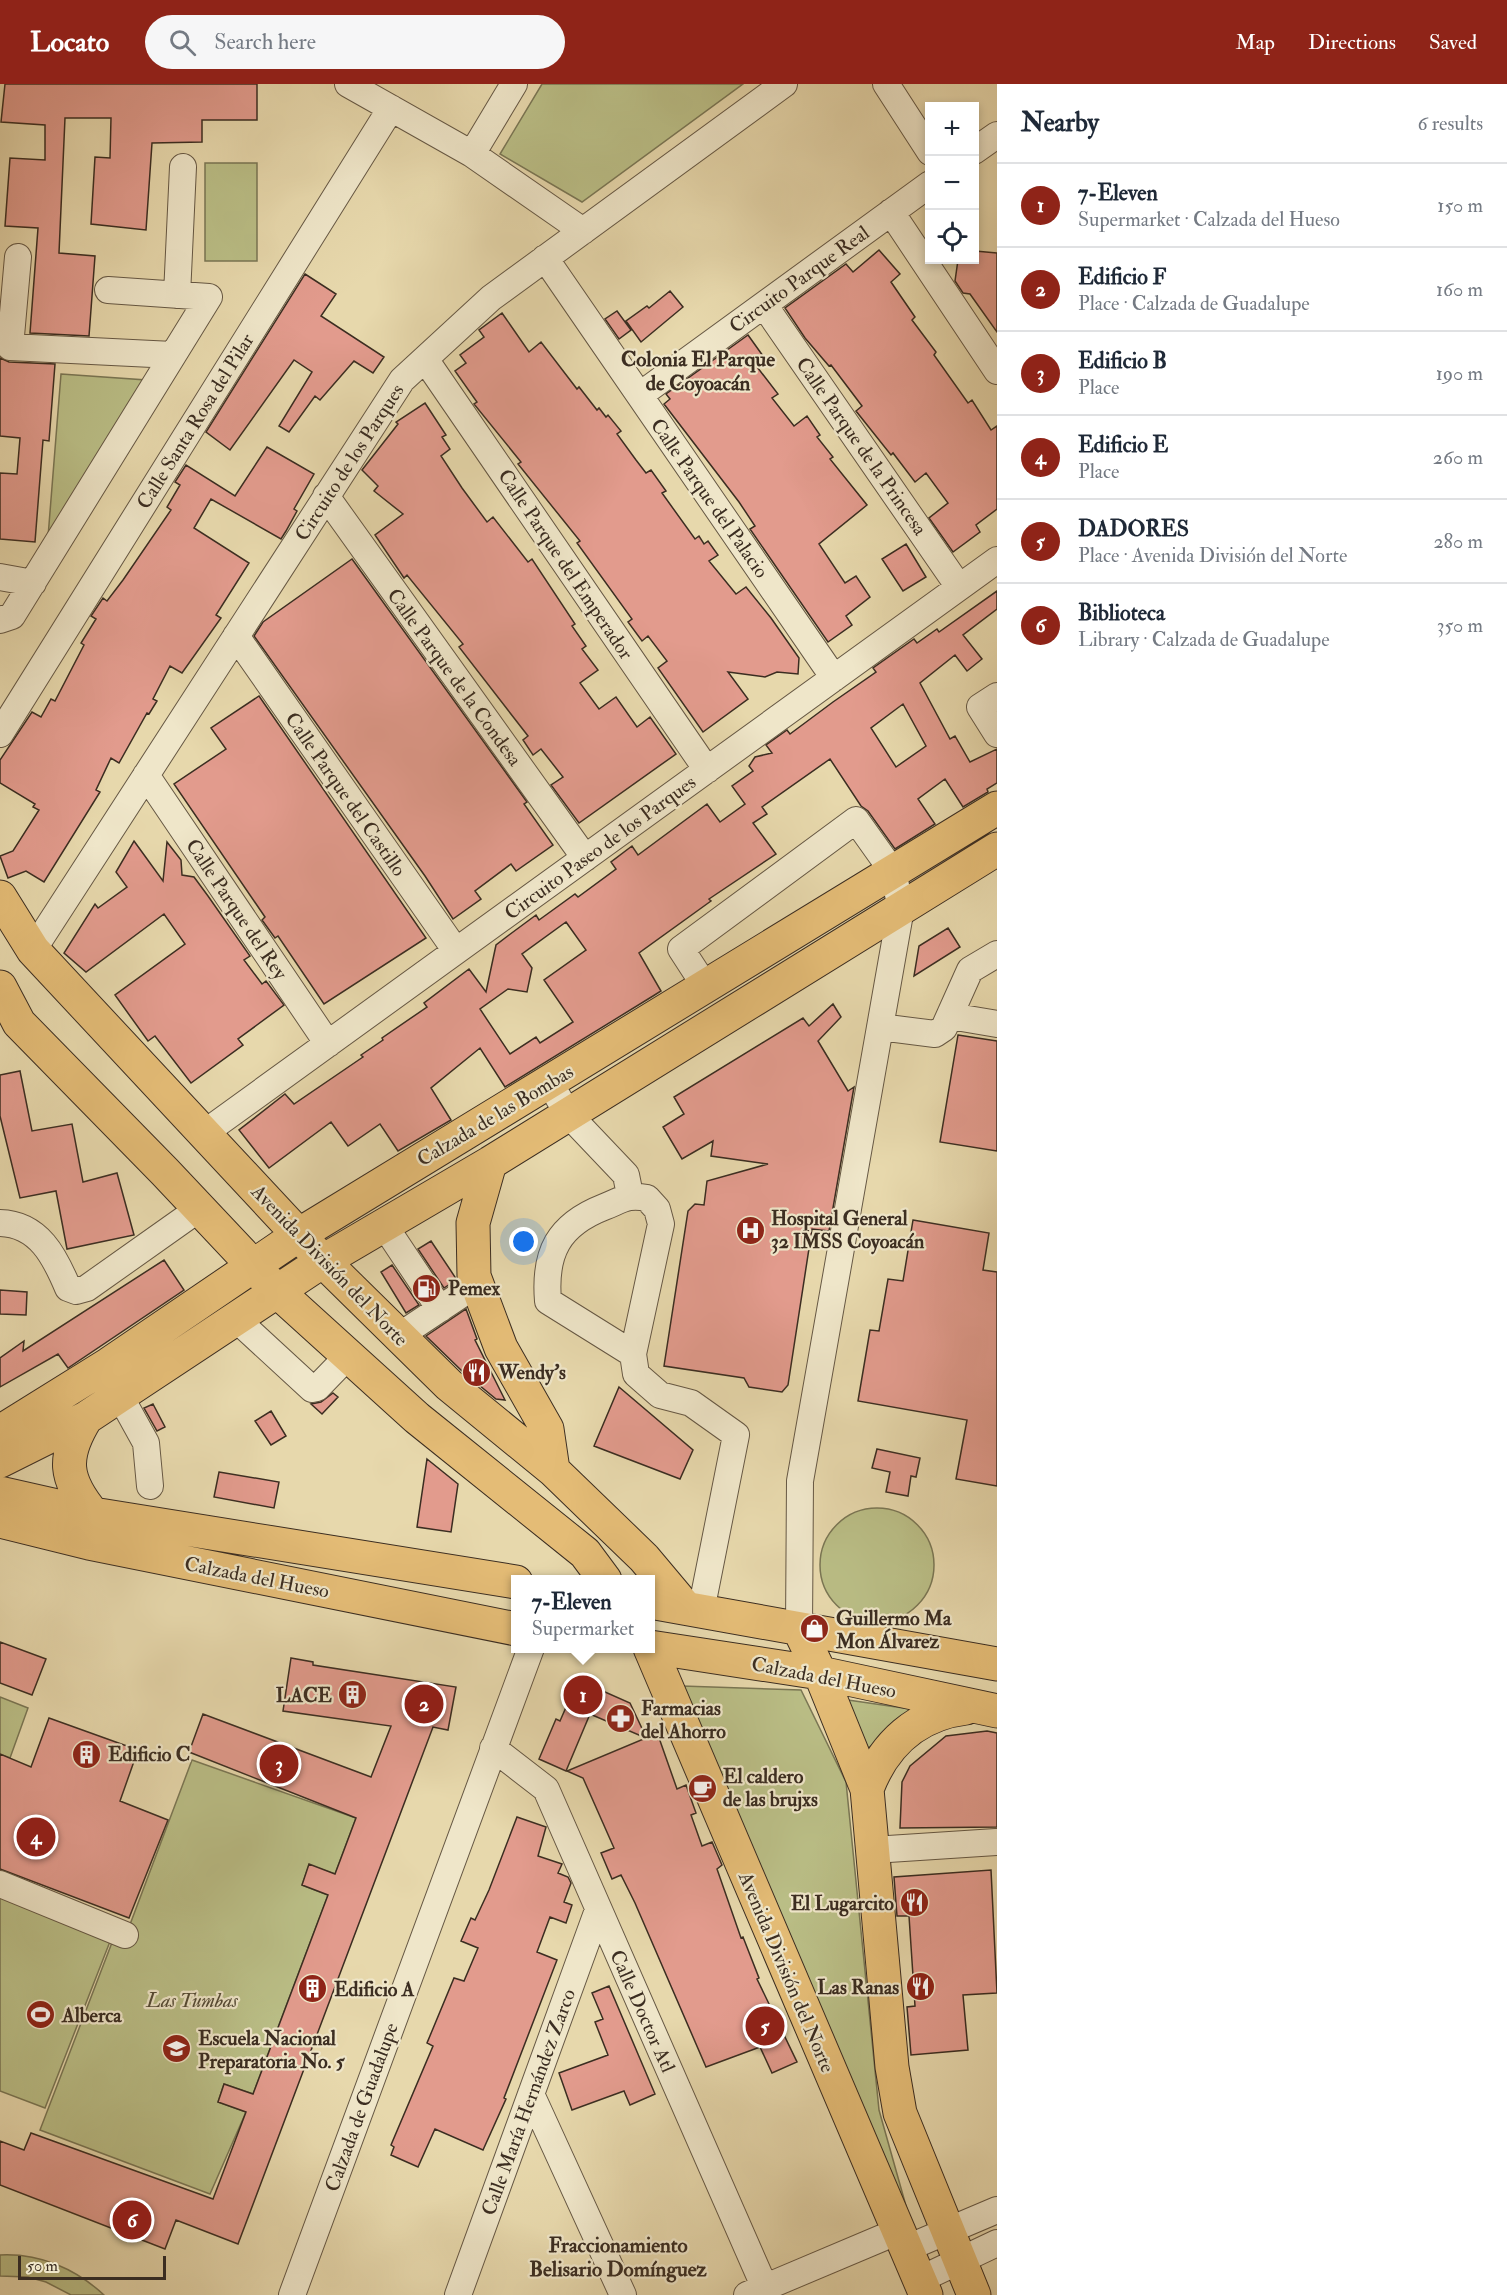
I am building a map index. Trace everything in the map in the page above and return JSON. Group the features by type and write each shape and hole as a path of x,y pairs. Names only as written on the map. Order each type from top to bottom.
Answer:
{"main road":[{"name":"Calzada de las Bombas","path":"0,1432 109,1364 300,1234 997,808"},
{"name":"Calzada de las Bombas","path":"0,1461 86,1418 323,1261 490,1163 997,849"},
{"name":"Avenida División del Norte","path":"0,897 33,950 323,1261 449,1385 552,1470 644,1558 694,1610"},
{"path":"0,987 10,1019 200,1208 278,1292 417,1418 585,1553 601,1575"},
{"path":"490,1163 473,1223 474,1276 501,1348 547,1429 552,1470"},
{"path":"86,1418 72,1441 68,1468 76,1494 93,1514"},
{"name":"Calzada del Hueso","path":"0,1493 93,1514 511,1581"},
{"name":"Calzada del Hueso","path":"0,1521 89,1543 511,1628"},
{"path":"655,1603 997,1664"},
{"path":"798,1629 820,1673 867,1789 892,2067 900,2113 974,2295"},
{"name":"Calzada del Hueso","path":"655,1649 820,1673 984,1709"},
{"name":"Avenida División del Norte","path":"652,1653 893,2243 923,2288"},
{"path":"867,1789 881,1759 903,1734 935,1715 984,1709"}],"street":[{"path":"348,84 472,154 583,231"},
{"path":"472,154 514,84"},
{"name":"Circuito de los Parques","path":"33,950 402,380 491,298 784,84"},
{"path":"886,84 925,144"},
{"name":"Calle Santa Rosa del Pilar","path":"0,734 391,108"},
{"path":"979,148 997,135"},
{"path":"177,295 183,166"},
{"name":"Circuito Parque Real","path":"640,395 925,188"},
{"path":"891,212 997,371"},
{"path":"18,257 10,346 173,355"},
{"name":"Calle Parque del Palacio","path":"545,258 834,678"},
{"path":"0,620 12,616 209,297 108,290"},
{"name":"Calle Parque de la Princesa","path":"764,305 959,587"},
{"name":"Calle Parque del Emperador","path":"425,359 707,770"},
{"name":"Calle Parque de la Condesa","path":"326,496 585,858"},
{"name":"Circuito Paseo de los Parques","path":"203,1134 997,560"},
{"path":"0,577 33,583"},
{"name":"Calle Parque del Castillo","path":"236,636 456,951"},
{"path":"997,696 980,707 997,734"},
{"name":"Calle Parque del Rey","path":"146,775 328,1044"},
{"path":"705,986 681,950 856,820 893,872 901,908 800,1481 798,1629"},
{"path":"880,1027 935,1035 944,1028 970,970 997,954"},
{"path":"950,1016 997,1024"},
{"path":"549,1082 568,1114 626,1175 630,1195"},
{"path":"633,1353 549,1301 546,1276 554,1248 563,1233 584,1215 630,1195 647,1198 657,1209 661,1224 633,1353 636,1374 660,1395 691,1402 736,1434 694,1610"},
{"path":"0,1222 9,1223 34,1233 54,1254 68,1288 76,1292 87,1288 200,1208"},
{"path":"384,1225 440,1309"},
{"path":"399,1336 477,1284"},
{"path":"236,1319 312,1389 317,1388 348,1356"},
{"path":"120,1396 146,1443 150,1486"},
{"name":"Calzada de Guadalupe","path":"292,2295 529,1653"},
{"name":"Calzada de Guadalupe","path":"519,1682 539,1653"},
{"name":"Calle Doctor Atl","path":"493,1748 546,1789 760,2292"},
{"path":"873,1850 996,1842"},
{"path":"0,1884 125,1935"},
{"name":"Calle María Hernández Zarco","path":"458,2295 598,1910"},
{"path":"531,2094 623,2295"},
{"path":"760,2292 893,2243 948,2231 997,2210"},
{"path":"923,2288 960,2262 997,2243"}],"green space":[{"path":"542,84 743,84 582,202 500,154"},
{"path":"205,163 257,163 257,261 205,261"},
{"path":"61,374 146,380 48,537"},
{"path":"877,1508 899,1512 917,1525 930,1543 934,1565 930,1587 917,1605 899,1618 877,1622 855,1618 837,1605 824,1587 820,1565 824,1543 837,1525 855,1512"},
{"path":"682,1686 801,1690 846,1782 879,2110 908,2213"},
{"path":"0,1697 28,1708 10,1758 0,1754"},
{"path":"848,1700 931,1712 868,1748"},
{"name":"Las Tumbas","path":"192,1760 356,1818 335,1874 309,1865 302,1885 328,1895 253,2094 224,2084 218,2102 246,2112 210,2194 40,2130 113,1940 123,1943"},
{"name":"Alberca","path":"0,1896 111,1939 45,2108 0,2091"},
{"path":"0,2255 29,2257 56,2264 82,2278 104,2295 71,2295 46,2282 28,2277 0,2276"}],"building":[{"path":"5,84 257,84 257,120 202,120 202,142 152,143 146,230 91,224 95,157 110,158 111,118 65,118 59,253 95,256 89,336 30,333 38,228 5,226 10,158 45,160 45,125 1,122"},
{"path":"879,250 900,274 891,282 915,317 912,320 936,352 934,355 968,403 972,400 991,430 997,426 997,509 976,525 980,532 953,552 929,518 948,503 926,473 915,482 893,453 891,455 856,411 862,406 831,365 829,366 805,338 785,308 846,264 853,272"},
{"path":"979,251 997,253 997,332 970,294 963,293 955,281 957,264 979,264"},
{"path":"305,274 336,294 321,316 384,357 373,373 354,361 320,400 315,396 289,432 279,426 312,372 294,360 230,450 206,432"},
{"path":"670,291 683,307 641,342 626,321 647,306 649,308"},
{"path":"617,311 631,330 619,339 605,319"},
{"path":"502,313 529,352 541,342 577,389 579,387 597,410 599,408 606,417 608,415 621,431 617,434 636,460 646,473 651,470 666,491 662,493 695,539 699,536 704,544 708,541 718,555 709,561 736,594 746,587 771,618 799,658 798,674 777,672 765,677 728,672 748,699 703,732 658,668 667,661 648,636 642,641 628,622 632,619 577,543 580,541 518,464 521,462 474,404 477,402 455,371 466,363 460,355 484,337 479,330"},
{"path":"748,335 763,356 754,363 778,394 772,398 794,426 807,416 820,435 817,437 833,457 830,459 867,505 819,544 845,583 856,576 870,597 846,616 852,625 828,642 750,529 755,526 739,502 664,404 670,399 666,394"},
{"path":"0,358 9,362 55,364 49,441 43,440 35,542 0,539 0,473 17,474 20,438 0,436"},
{"path":"425,403 446,435 442,437 450,449 441,456 462,488 487,522 493,517 528,562 532,559 575,624 572,626 586,646 582,649 598,670 580,683 599,709 616,697 637,727 650,717 676,754 579,823 551,785 563,777 541,749 533,755 523,740 528,736 459,647 463,644 407,575 404,578 375,535 403,514 374,491 378,486 362,470 398,424 396,422"},
{"path":"267,447 314,474 294,509 297,511 286,531 281,539 211,499 194,528 249,563 216,615 221,618 182,673 170,666 153,699 157,701 149,714 147,713 119,763 111,758 96,790 100,792 44,882 26,871 8,878 0,856 13,851 39,810 33,807 35,804 0,783 0,760 32,712 41,717 51,699 55,701 84,645 81,643 96,619 91,616 103,598 107,601 123,580 171,510 167,507 180,485 175,482 186,465 235,496"},
{"path":"906,544 926,577 903,591 882,559"},
{"path":"352,559 527,802 524,804 553,845 516,871 511,864 475,891 481,899 453,919 425,876 254,636 263,622"},
{"path":"997,591 997,609 963,635 982,659 967,671 955,655 920,683 950,739 955,736 970,762 997,749 997,783 987,789 988,792 963,807 945,779 918,799 935,824 895,849 868,811 861,806 830,759 762,807 767,814 753,823 776,854 709,899 711,901 639,953 661,991 505,1087 480,1048 431,1088 451,1120 398,1151 380,1124 348,1146 331,1122 269,1168 239,1130 285,1094 294,1104 363,1057 361,1055 427,1007 424,1003 469,969 486,992 496,945 536,915 539,920 575,894 578,897 616,869 611,862 632,846 638,855 707,804 720,822 745,804 732,786 753,771 749,766 755,757 772,753 766,745 787,730 790,734 876,672 873,668 914,639 917,643 937,629 939,632","holes":["903,704 926,746 896,767 871,728","566,922 586,950 544,980 573,1022 540,1043 536,1037 510,1054 480,1009 508,989 527,992 532,968 522,954"]},
{"path":"259,696 426,938 324,1004 278,936 275,938 262,920 265,917 174,784 226,749 211,728"},
{"path":"134,841 163,881 167,842 181,860 182,875 194,877 250,956 244,960 262,984 266,981 284,1005 238,1039 243,1045 191,1083 155,1036 148,1041 115,995 185,944 164,914 86,972 64,953 95,904 98,908 127,887 116,872"},
{"path":"948,928 960,947 914,976 919,946"},
{"path":"833,1004 841,1017 818,1041 848,1091 854,1087 829,1231 812,1229 788,1385 782,1392 749,1387 744,1378 664,1366 688,1211 695,1204 704,1205 707,1181 768,1164 711,1156 713,1141 682,1159 663,1127 684,1114 674,1097 803,1018 809,1026"},
{"path":"958,1035 997,1041 997,1151 940,1142"},
{"path":"20,1071 32,1131 72,1124 83,1182 117,1173 134,1235 67,1249 56,1191 20,1198 0,1116 0,1075"},
{"path":"913,1220 989,1233 983,1270 997,1272 997,1486 956,1479 967,1420 858,1401 870,1330 879,1331 888,1279 903,1281"},
{"path":"431,1241 456,1280 444,1288 418,1249"},
{"path":"164,1260 184,1290 68,1368 58,1354 0,1387 0,1358 24,1341 23,1351"},
{"path":"392,1265 419,1305 406,1313 381,1272"},
{"path":"0,1290 27,1292 26,1315 0,1314"},
{"path":"466,1309 477,1339 475,1340 505,1400 496,1399 462,1371 426,1336"},
{"path":"619,1387 693,1450 680,1479 594,1446"},
{"path":"333,1393 338,1397 322,1414 311,1404 321,1402"},
{"path":"153,1404 165,1427 157,1431 144,1408"},
{"path":"271,1411 286,1436 271,1445 255,1421"},
{"path":"877,1449 920,1458 916,1477 911,1476 908,1496 886,1492 890,1472 872,1468"},
{"path":"427,1459 458,1484 451,1532 417,1527"},
{"path":"219,1472 279,1482 274,1508 214,1497"},
{"path":"0,1642 46,1659 32,1695 0,1683"},
{"path":"291,1658 313,1662 313,1665 456,1687 448,1730 433,1727 238,2244 176,2220 165,2249 0,2185 0,2141 24,2150 31,2133 213,2199 246,2112 218,2102 224,2084 253,2094 328,1895 302,1885 309,1864 335,1874 356,1818 189,1752 203,1714 371,1777 391,1726 283,1711"},
{"path":"578,1680 630,1703 647,1739 658,1735 677,1789 686,1785 696,1813 691,1815 702,1846 712,1842 722,1865 717,1869 741,1938 743,1937 759,1978 757,1979 797,2062 772,2073 760,2047 706,2067 621,1875 612,1879 601,1853 614,1848 583,1778 567,1771 646,1738 590,1714 566,1771 539,1759 556,1719 560,1721"},
{"path":"49,1718 138,1750 120,1801 168,1820 129,1918 0,1869 0,1754 31,1767"},
{"path":"987,1731 997,1733 997,1827 900,1828 902,1782 910,1766 946,1736"},
{"path":"517,1817 546,1827 538,1856 562,1864 558,1873 568,1877 571,1883 564,1902 572,1905 566,1923 550,1917 537,1952 557,1960 504,2098 506,2099 483,2150 435,2129 418,2167 391,2155 394,2147 391,2145 433,2046 427,2043 454,1978 464,1981 478,1948 461,1941 471,1918 475,1920 489,1890"},
{"path":"991,1870 997,1993 963,1995 968,2050 911,2055 907,2007 915,2006 909,1916 897,1916 894,1877"},
{"path":"609,1986 655,2094 630,2105 624,2091 572,2110 559,2073 608,2055 595,2022 603,2019 592,1993"}],"place":[{"name":"Hospital General 32 IMSS Coyoacán","path":"750,1230"},
{"name":"Pemex","path":"427,1288"},
{"name":"Wendy's","path":"477,1372"},
{"name":"Guillermo Ma Mon Álvarez","path":"815,1629"},
{"name":"LACE","path":"353,1695"},
{"name":"7-Eleven","path":"583,1695"},
{"name":"Edificio F","path":"424,1704"},
{"name":"Farmacias del Ahorro","path":"620,1719"},
{"name":"Edificio C","path":"87,1754"},
{"name":"Edificio B","path":"279,1764"},
{"name":"El caldero de las brujxs","path":"702,1788"},
{"name":"Edificio E","path":"36,1837"},
{"name":"El Lugarcito","path":"915,1903"},
{"name":"Las Ranas","path":"920,1987"},
{"name":"Edificio A","path":"313,1989"},
{"name":"Alberca","path":"41,2015"},
{"name":"DADORES","path":"765,2026"},
{"name":"Escuela Nacional Preparatoria No. 5","path":"177,2049"},
{"name":"Biblioteca","path":"132,2220"}],"district":[{"name":"Colonia El Parque de Coyoacán","path":"698,371"},
{"name":"Fraccionamiento Belisario Domínguez","path":"618,2257"}]}
